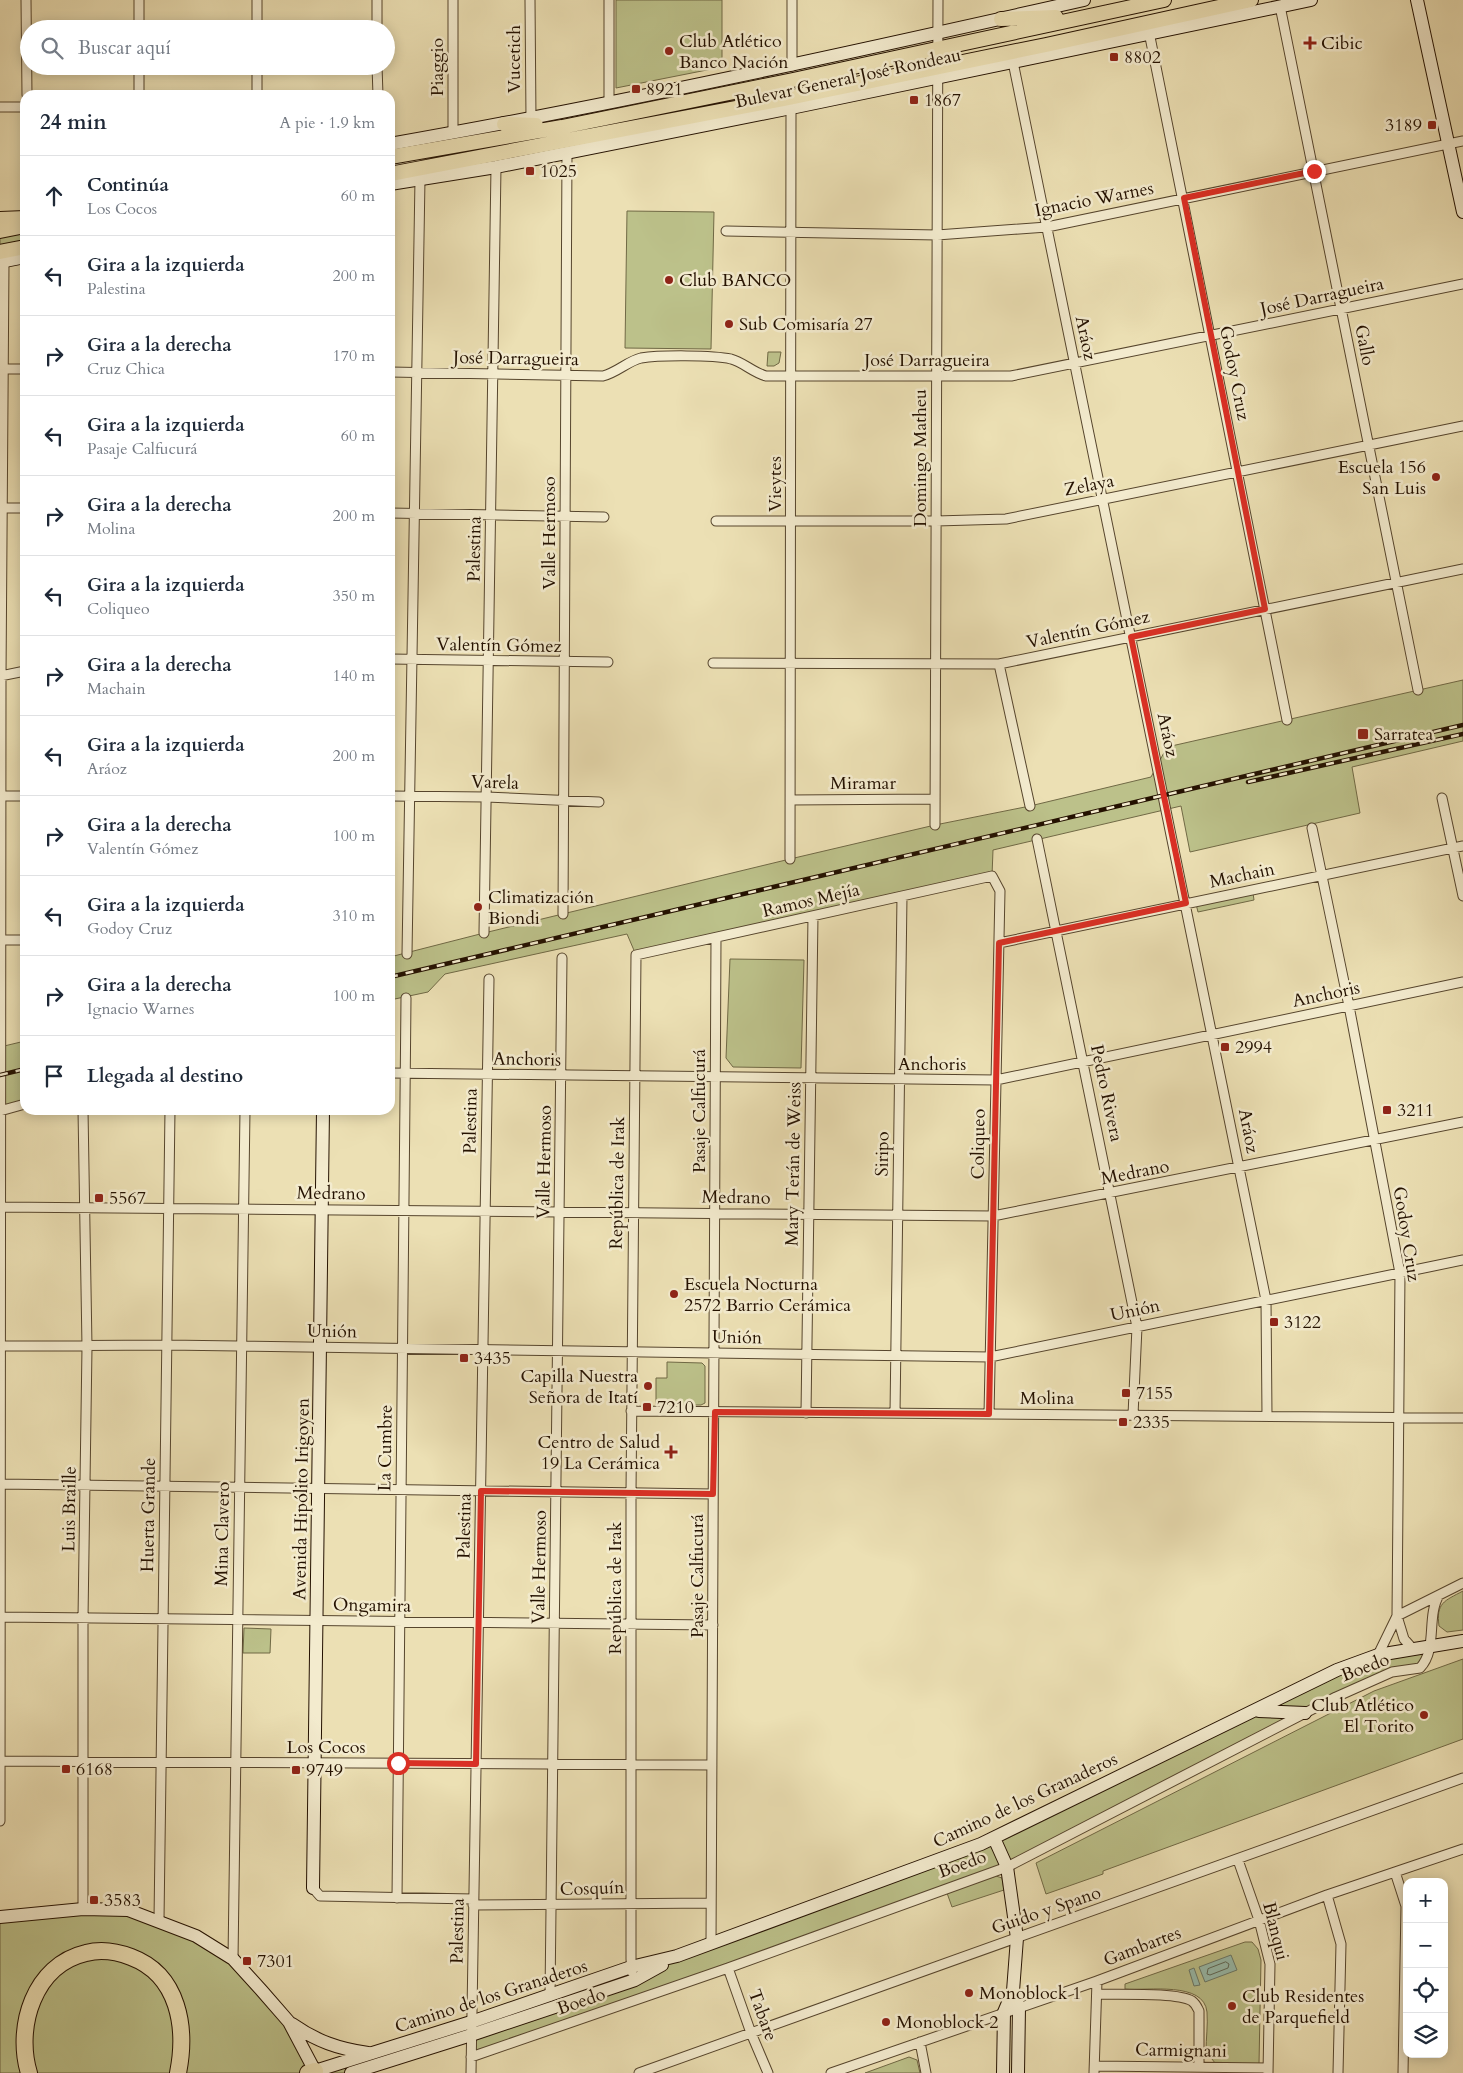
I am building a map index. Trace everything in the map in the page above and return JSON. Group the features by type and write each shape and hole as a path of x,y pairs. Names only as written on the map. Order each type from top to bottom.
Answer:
{"highway":[{"path":"29,2073 24,2048 24,2029 29,2007 40,1987 54,1971 68,1960 87,1952 122,1954 138,1960 152,1968 166,1982 180,2016 182,2057 178,2073"}],"main road":[{"name":"Bulevar General José Rondeau","path":"395,143 531,119 792,66 1084,0"},
{"name":"Bulevar General José Rondeau","path":"395,156 562,127 1164,0"},
{"name":"Bulevar General José Rondeau","path":"821,102 1233,4 1280,6 1311,0"},
{"path":"1417,0 1463,212"},
{"name":"Bulevar General José Rondeau","path":"395,183 496,167 567,153 937,73 1013,62 1149,32 1254,6"},
{"path":"1001,19 1094,15"},
{"path":"787,104 821,102"},
{"name":"Bulevar General José Rondeau","path":"395,173 787,104"},
{"path":"504,124 562,127"},
{"path":"0,218 20,214"},
{"path":"0,218 20,218"},
{"path":"0,231 20,227"},
{"path":"1,259 20,250"},
{"path":"1,259 20,258"},
{"name":"Avenida Hipólito Irigoyen","path":"313,1888 323,1115"},
{"name":"Boedo","path":"1412,1648 1463,1641"},
{"name":"Camino de los Granaderos","path":"351,2073 364,2071 471,2035 994,1838 1337,1670 1378,1655 1412,1648"},
{"path":"1252,1712 1268,1710 1305,1713"},
{"path":"994,1838 1007,1867 1017,1938 1013,1991 1004,2012 1003,2073"},
{"path":"0,1917 83,1909 128,1910 159,1920 196,1936 233,1959 289,2022 313,2072"},
{"name":"Camino de los Granaderos","path":"313,2072 550,1996 633,1974"},
{"path":"1013,1991 1018,2007 1018,2073"},
{"path":"289,2022 319,2041 335,2047 370,2053"}],"street":[{"path":"26,0 26,20"},
{"path":"139,0 139,20"},
{"path":"257,0 257,20"},
{"path":"377,0 377,20"},
{"name":"Piaggio","path":"453,0 453,133"},
{"name":"Vucetich","path":"530,0 531,119"},
{"path":"609,0 609,103"},
{"path":"792,0 792,66"},
{"name":"Domingo Matheu","path":"935,826 938,0"},
{"name":"Gallo","path":"1280,6 1418,690"},
{"name":"Godoy Cruz","path":"1149,32 1184,198 1287,720"},
{"name":"Aráoz","path":"1013,62 1266,1300 1266,1416"},
{"path":"27,75 27,90"},
{"path":"139,75 139,90"},
{"path":"257,75 257,90"},
{"path":"377,75 378,90"},
{"name":"Vieytes","path":"787,104 791,232 790,859"},
{"path":"0,107 20,107"},
{"name":"Ignacio Warnes","path":"726,231 937,236 1047,227 1463,141"},
{"name":"Valle Hermoso","path":"563,914 567,153"},
{"name":"Palestina","path":"484,933 496,167"},
{"path":"407,954 420,179"},
{"path":"0,1821 0,676 1,411 3,369 1,259"},
{"name":"José Darragueira","path":"395,372 602,376 616,373 640,359 700,357 733,360 754,373 766,376 1011,376 1463,284"},
{"path":"3,369 20,369"},
{"name":"Zelaya","path":"716,521 936,521 1006,518 1463,426"},
{"path":"2,508 20,508"},
{"path":"395,513 604,517"},
{"name":"Valentín Gómez","path":"713,663 999,664 1463,569"},
{"name":"Valentín Gómez","path":"395,659 608,662"},
{"path":"999,664 1030,806"},
{"path":"0,676 20,671"},
{"path":"1,796 20,796"},
{"name":"Varela","path":"395,796 486,797 599,802"},
{"path":"1442,798 1463,896"},
{"name":"Miramar","path":"790,800 935,799"},
{"name":"Godoy Cruz","path":"1312,828 1349,1006 1400,1272 1397,1616 1404,1639 1412,1648"},
{"name":"Pedro Rivera","path":"1037,839 1137,1326 1133,1415"},
{"name":"Machain","path":"999,943 1463,846"},
{"name":"Ramos Mejía","path":"636,956 992,876"},
{"name":"Coliqueo","path":"989,1414 1000,891 992,876"},
{"name":"Siripo","path":"896,1413 902,896"},
{"name":"Mary Terán de Weiss","path":"806,1412 813,916"},
{"name":"Pasaje Calfucurá","path":"711,1944 716,938"},
{"path":"1,940 20,940"},
{"name":"República de Irak","path":"633,1974 631,1903 631,1411 636,956"},
{"name":"Valle Hermoso","path":"550,1996 562,958"},
{"name":"Palestina","path":"471,2073 489,979"},
{"name":"Anchoris","path":"395,1073 996,1080 1463,982"},
{"name":"La Cumbre","path":"397,1898 406,998"},
{"path":"0,1111 20,1105"},
{"name":"Luis Braille","path":"83,1115 87,1346 83,1618 83,1909"},
{"name":"Huerta Grande","path":"159,1920 170,1115"},
{"name":"Mina Clavero","path":"233,1959 245,1115"},
{"name":"Medrano","path":"0,1207 993,1216 1111,1194 1463,1122"},
{"name":"Unión","path":"0,1346 167,1345 990,1356 1463,1260"},
{"name":"Molina","path":"631,1411 1463,1418"},
{"path":"0,1484 713,1494"},
{"path":"1378,1655 1397,1616 1463,1583"},
{"name":"Boedo","path":"471,2057 728,1968 1007,1867 1336,1697 1392,1672 1420,1668 1426,1662 1430,1646 1434,1604 1439,1595"},
{"name":"Ongamira","path":"1,1617 713,1625"},
{"name":"Los Cocos","path":"1,1761 712,1765"},
{"name":"Guido y Spano","path":"639,2073 1463,1778"},
{"name":"Gambartes","path":"831,2073 846,2071 920,2042 1097,1981 1327,1895 1463,1849"},
{"name":"Blanqui","path":"1238,1860 1259,1920 1270,1964 1268,2071"},
{"path":"1396,1872 1406,1906 1404,2073"},
{"name":"Cosquín","path":"313,1888 320,1896 551,1906 711,1903"},
{"path":"1327,1895 1341,1944 1338,2073"},
{"name":"Tabare","path":"728,1968 751,2033 768,2073"},
{"path":"1095,2069 1097,1981"},
{"path":"1097,1994 1173,1996 1195,2003 1199,2011 1199,2066"},
{"path":"920,2042 926,2073"},
{"name":"Carmignani","path":"1095,2069 1199,2066 1268,2071"}],"green space":[{"name":"Club Atlético Banco Nación","path":"616,0 722,0 722,67 616,88"},
{"name":"Club BANCO","path":"627,211 714,212 711,349 625,348"},
{"path":"20,214 20,258 0,262 0,218"},
{"path":"768,352 781,352 779,363 774,366 767,366"},
{"path":"1463,680 1463,741 1352,767 1360,813 1190,852 1181,806 993,850 992,876 636,955 627,934 445,974 428,992 395,999 395,956 790,859 1151,777 1167,747"},
{"path":"1253,893 1254,900 1198,912 1196,904"},
{"path":"730,959 804,960 801,1068 733,1067 726,1058"},
{"path":"20,1042 20,1105 0,1111 0,1047"},
{"path":"667,1362 702,1363 705,1366 705,1403 701,1405 656,1405 656,1378 667,1378"},
{"path":"1463,1591 1463,1630 1447,1632 1439,1626 1440,1607 1446,1600"},
{"path":"244,1628 271,1629 270,1653 243,1653"},
{"path":"1430,1646 1426,1662 1392,1672 1007,1867 471,2057 471,2036 351,2073 0,2073 0,1917 128,1910 196,1936 262,1991 315,2070 471,2022 981,1844 1337,1670"},
{"path":"1463,1659 1463,1739 1103,1871 1103,1874 1046,1894 1036,1863 1374,1691"},
{"path":"996,1876 1002,1878 1004,1890 952,1907 947,1893"},
{"name":"Club Residentes de Parquefield","path":"1245,1942 1252,1942 1258,1949 1261,1960 1259,2064 1215,2063 1206,2051 1207,2012 1204,2002 1196,1996 1174,1990 1125,1989 1125,1984"},
{"path":"909,2057 917,2060 920,2073 865,2073"}],"water":[{"path":"1231,1955 1237,1970 1205,1982 1199,1967"},
{"path":"1194,1968 1200,1985 1194,1986 1189,1970"}],"railway":[{"path":"395,976 1463,725"},
{"path":"1248,782 1463,734"},
{"path":"0,1075 20,1070"}],"place":[{"name":"Cibic","path":"1310,43"},
{"name":"Club Atlético Banco Nación","path":"669,51"},
{"name":"8802","path":"1114,57"},
{"name":"8921","path":"636,89"},
{"name":"1867","path":"914,100"},
{"name":"3189","path":"1432,125"},
{"name":"1025","path":"530,171"},
{"name":"Club BANCO","path":"669,280"},
{"name":"Sub Comisaría 27","path":"729,324"},
{"name":"Escuela 156 San Luis","path":"1436,477"},
{"name":"Sarratea","path":"1363,734"},
{"name":"Climatización Biondi","path":"478,907"},
{"name":"2994","path":"1225,1047"},
{"name":"3211","path":"1387,1110"},
{"name":"5567","path":"99,1198"},
{"name":"Escuela Nocturna 2572 Barrio Cerámica","path":"674,1294"},
{"name":"3122","path":"1274,1322"},
{"name":"3435","path":"464,1358"},
{"name":"Capilla Nuestra Señora de Itatí","path":"648,1386"},
{"name":"7155","path":"1126,1393"},
{"name":"7210","path":"647,1407"},
{"name":"2335","path":"1123,1422"},
{"name":"Centro de Salud 19 La Cerámica","path":"671,1452"},
{"name":"Club Atlético El Torito","path":"1424,1715"},
{"name":"6168","path":"66,1769"},
{"name":"9749","path":"296,1770"},
{"name":"3583","path":"94,1900"},
{"name":"7301","path":"247,1961"},
{"name":"Monoblock 1","path":"969,1993"},
{"name":"Club Residentes de Parquefield","path":"1232,2006"},
{"name":"Monoblock 2","path":"886,2022"}],"route":[{"path":"398,1763 476,1764 481,1491 713,1494 715,1412 989,1414 999,943 1186,903 1131,637 1265,609 1184,198 1314,171"}]}
